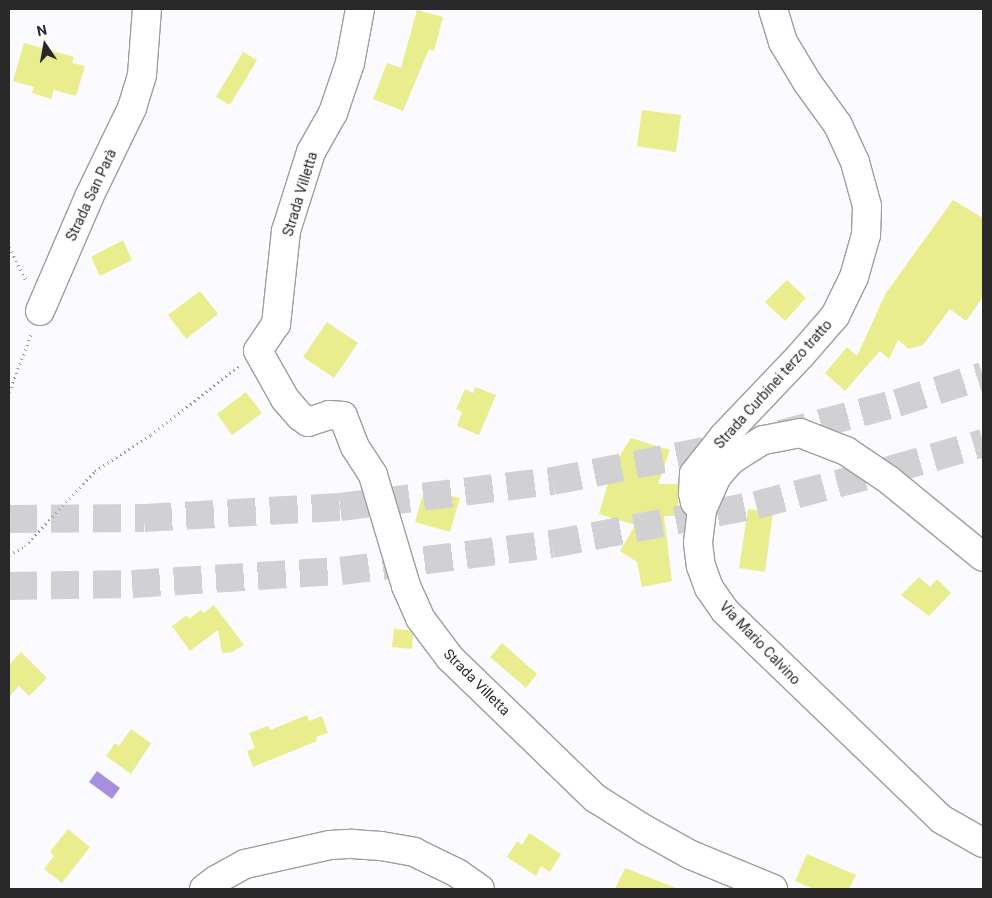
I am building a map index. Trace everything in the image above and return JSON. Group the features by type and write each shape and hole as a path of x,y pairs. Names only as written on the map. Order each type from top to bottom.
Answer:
{"street":[{"name":"Strada San Parà","path":"40,311 89,197 132,108 142,75 147,9"},
{"name":"Strada Villetta","path":"360,9 350,63 333,113 311,152 286,231 276,324 258,351 285,399 300,416 308,422 329,415 343,416 355,446 372,475 406,586 420,618 450,658 596,798 644,830 691,855 773,889"},
{"name":"Strada Curbinei terzo tratto","path":"702,510 692,493 694,474 723,437 801,355 835,316 854,277 866,235 867,206 854,162 838,125 807,82 783,42 773,9"},
{"name":"Via Mario Calvino","path":"983,557 882,476 846,451 800,433 763,440 732,459 717,476 702,510 698,543 701,566 709,588 725,611 941,819 983,843"},
{"path":"204,889 245,864 330,845 352,844 381,846 414,852 457,873 480,889"}],"path":[{"path":"9,247 40,311 9,392"},
{"path":"9,554 25,546 95,471 151,435 258,351"}],"shaded area":[{"path":"97,771 120,788 112,799 89,782"}],"building":[{"path":"417,10 443,17 434,51 429,49 403,111 373,99 387,63 401,68"},
{"path":"24,43 74,57 72,63 85,66 76,96 54,90 51,99 32,93 34,87 13,81"},
{"path":"243,52 257,60 230,105 216,97"},
{"path":"642,110 681,115 676,152 637,146"},
{"path":"953,200 983,218 983,297 966,321 950,309 923,345 909,349 898,340 889,359 880,351 845,391 825,373 847,347 857,356 886,293"},
{"path":"123,240 132,260 100,276 91,257"},
{"path":"787,280 806,298 785,321 765,302"},
{"path":"200,291 218,314 186,339 168,315"},
{"path":"327,322 358,343 334,378 303,357"},
{"path":"475,387 496,395 479,435 457,426 462,412 456,409 465,389 473,393"},
{"path":"246,392 262,413 232,435 217,414"},
{"path":"631,438 670,450 658,484 678,484 678,516 664,516 672,581 642,587 637,562 620,551 635,525 599,514 613,466"},
{"path":"430,490 460,498 450,532 415,522 422,497 427,499"},
{"path":"748,509 773,513 765,572 739,568"},
{"path":"919,577 930,587 937,579 951,593 929,616 901,595"},
{"path":"214,605 244,645 232,652 222,653 218,630 190,651 172,626 187,615 189,619 201,610 204,613"},
{"path":"394,629 409,630 413,635 412,649 392,647"},
{"path":"502,643 537,674 526,688 490,657"},
{"path":"21,652 47,678 29,696 19,686 9,697 9,665"},
{"path":"307,715 309,721 322,716 328,733 316,737 317,741 253,767 247,751 255,748 249,733 268,726 270,730"},
{"path":"131,729 151,743 131,774 106,756 115,743 119,746"},
{"path":"68,829 90,847 62,883 44,869 54,856 50,852"},
{"path":"529,833 561,854 550,872 541,866 536,876 507,857 517,841 522,845"},
{"path":"807,854 856,875 849,889 813,889 795,881"},
{"path":"625,868 676,888 676,889 615,889"}],"tunnel":[{"path":"780,434 897,403 983,376"},
{"path":"9,586 132,584 341,571 552,544 756,505 983,443"},
{"path":"9,519 144,518 340,507 553,481 729,446"}]}
